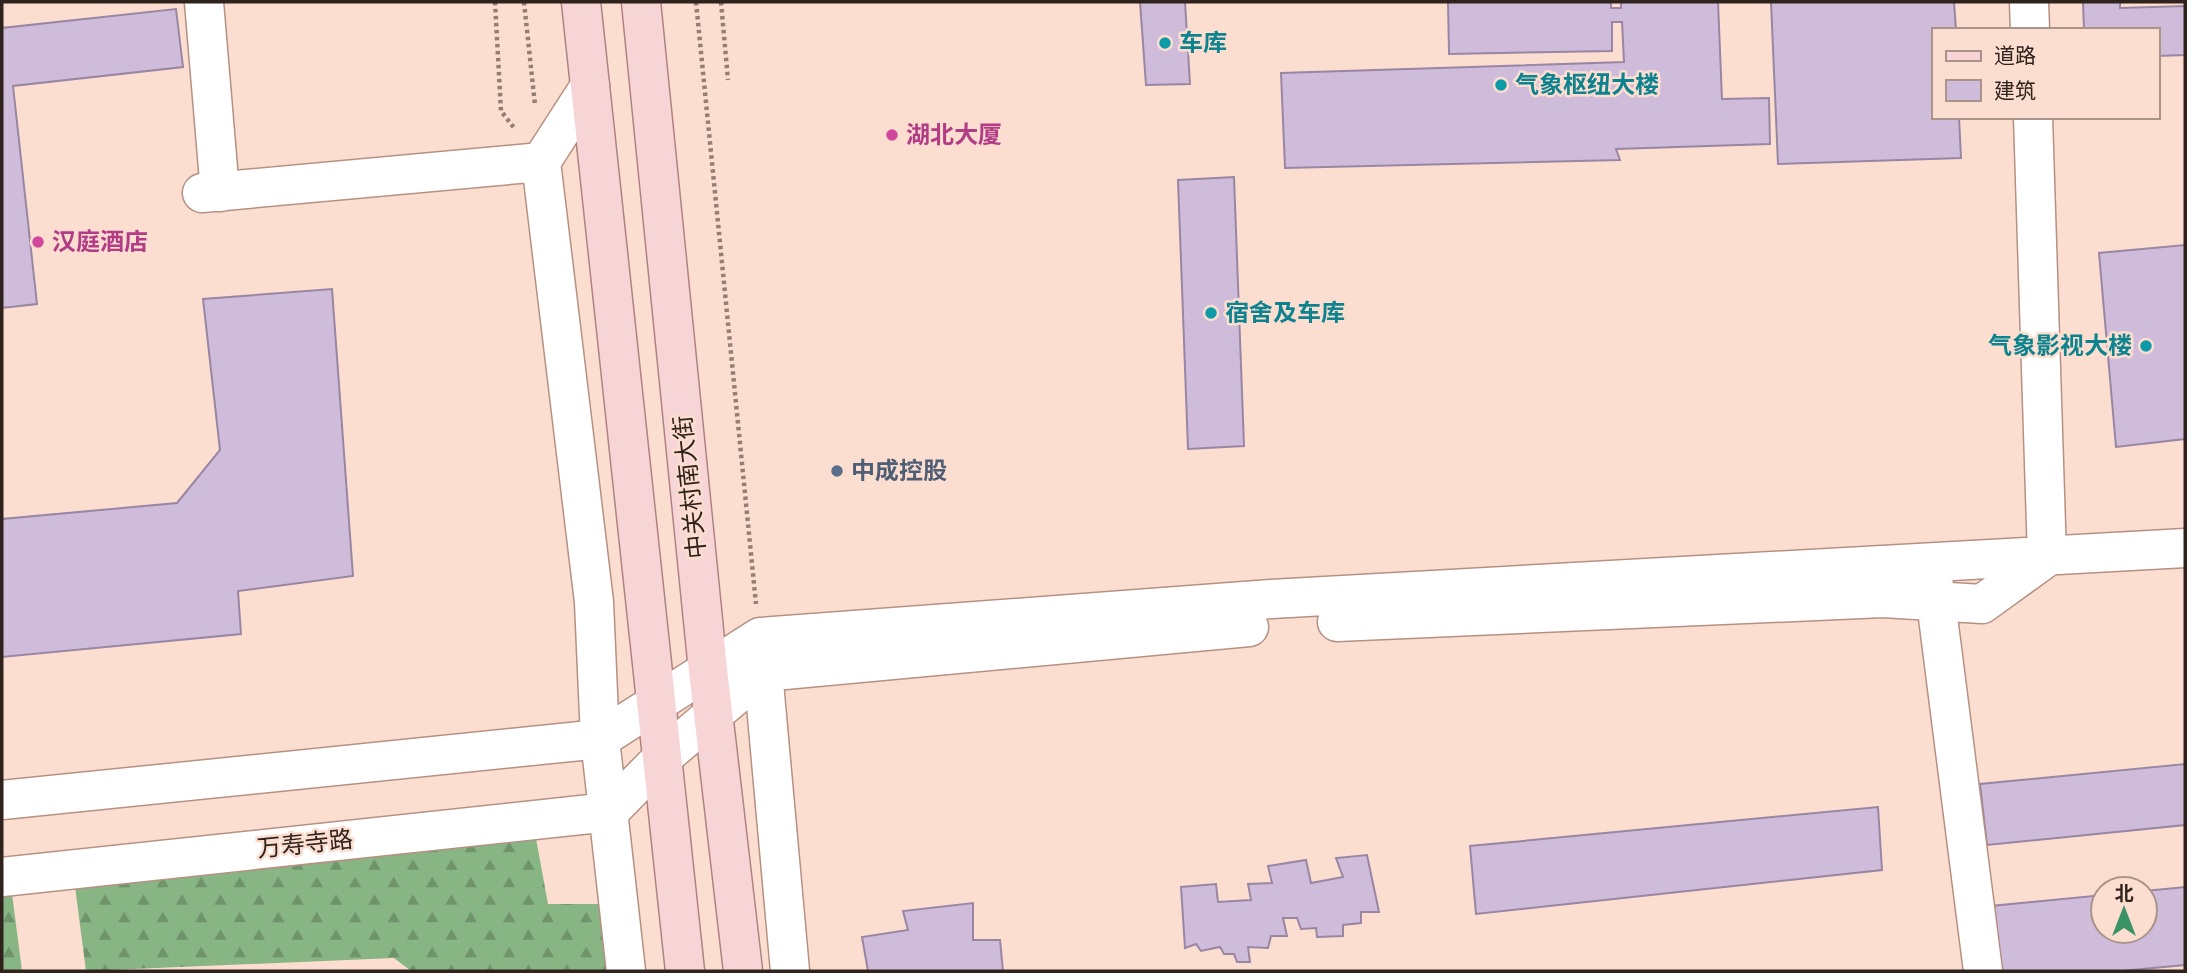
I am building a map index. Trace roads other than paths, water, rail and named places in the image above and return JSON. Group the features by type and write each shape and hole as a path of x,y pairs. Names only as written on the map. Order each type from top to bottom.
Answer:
{"main road":[{"path":"581,2 654,704 685,971"},
{"name":"中关村南大街","path":"641,2 708,670 743,971"}],"street":[{"path":"204,2 211,192 541,162"},
{"path":"2029,2 2030,28"},
{"path":"590,86 541,162 594,602 600,739 626,971"},
{"path":"2033,119 2047,557"},
{"path":"2,800 600,739 708,670 761,654 1271,599 2185,548"},
{"path":"609,812 662,758 713,713 761,654 1274,625 1883,598 1982,604 2047,557"},
{"path":"1931,563 1983,971"},
{"path":"761,654 790,971"},
{"name":"万寿寺路","path":"2,877 609,812"}],"place":[{"name":"车库","path":"1165,43"},
{"name":"气象枢纽大楼","path":"1501,85"},
{"name":"湖北大厦","path":"892,135"},
{"name":"汉庭酒店","path":"38,242"},
{"name":"宿舍及车库","path":"1211,313"},
{"name":"气象影视大楼","path":"2146,346"},
{"name":"中成控股","path":"837,471"}]}
